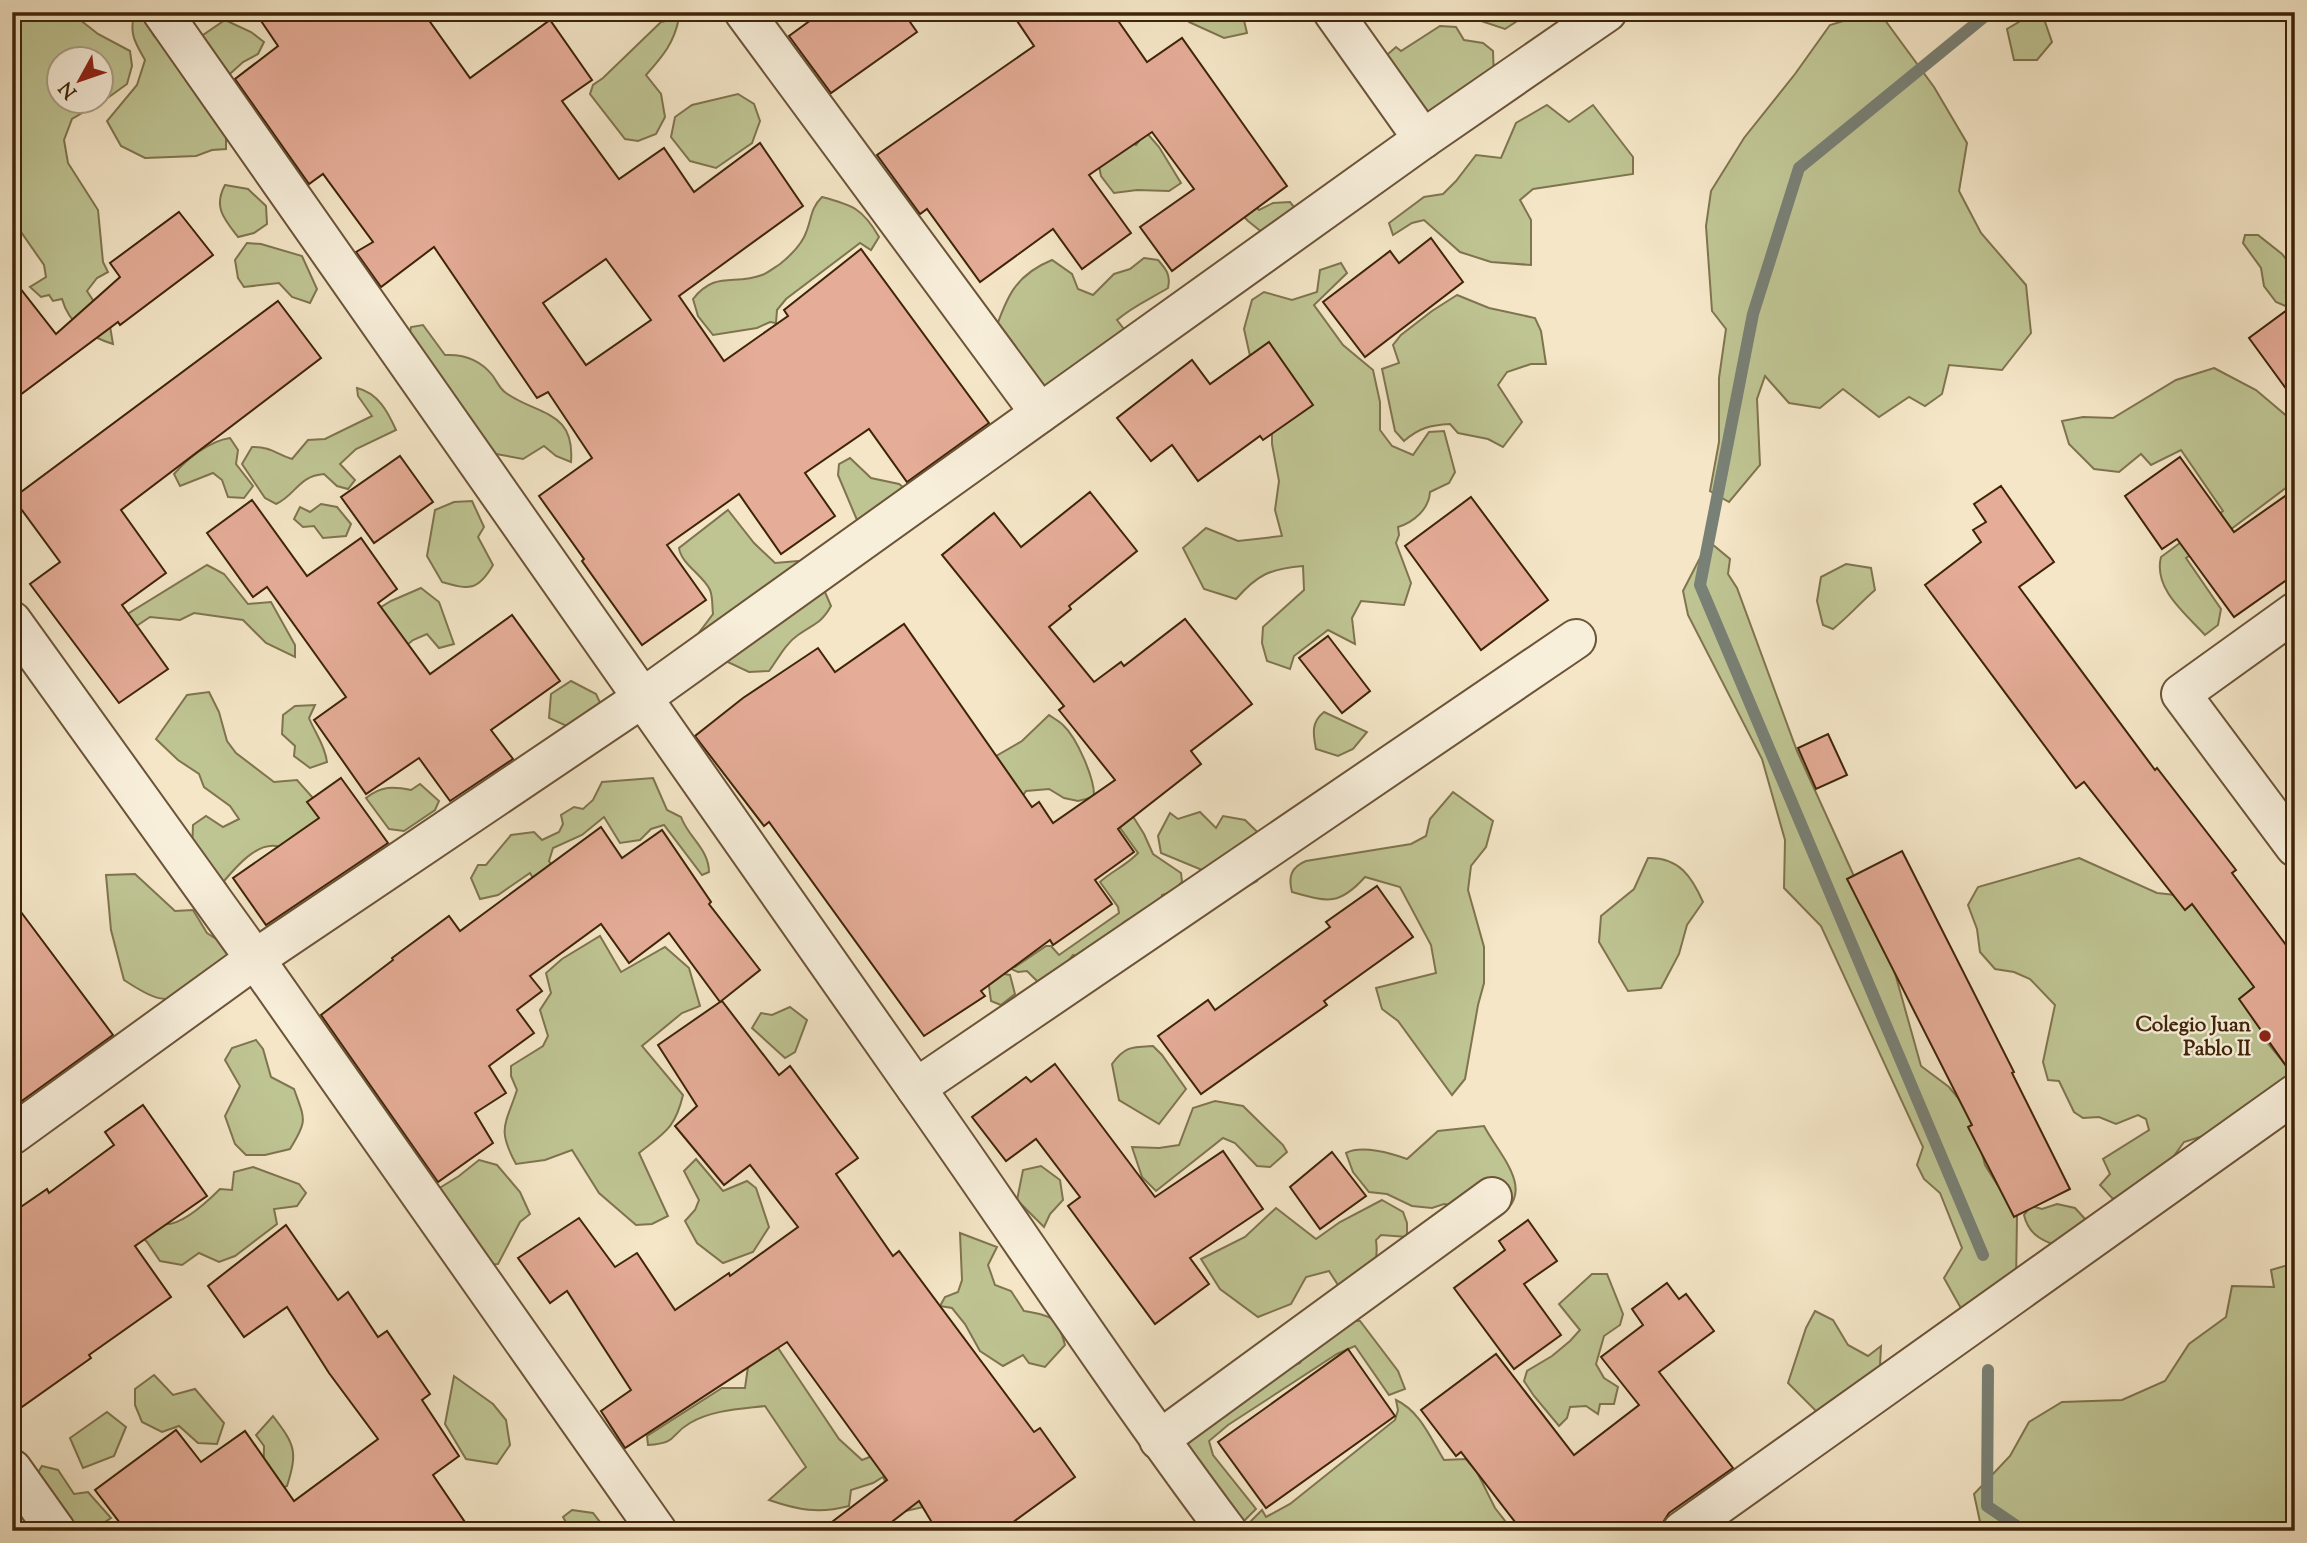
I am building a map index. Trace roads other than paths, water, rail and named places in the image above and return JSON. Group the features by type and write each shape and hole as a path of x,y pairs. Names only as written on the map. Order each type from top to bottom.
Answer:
{"street":[{"path":"162,12 640,699 916,1088 1159,1440 1227,1531"},
{"path":"744,12 1040,414"},
{"path":"1333,12 1423,139"},
{"path":"12,1135 255,959 640,699 1423,139 1607,12"},
{"path":"2295,612 2181,694 2295,847"},
{"path":"12,621 255,959 657,1531"},
{"path":"916,1088 1576,639"},
{"path":"1682,1531 2295,1094"},
{"path":"1159,1440 1492,1197"},
{"path":"12,1469 56,1531"}],"waterway":[{"path":"1983,1255 1700,585 1753,314 1799,168 1990,12"},
{"path":"1988,1370 1987,1506 2024,1531"}],"place":[{"name":"Colegio Juan Pablo II","path":"2265,1036"}]}
